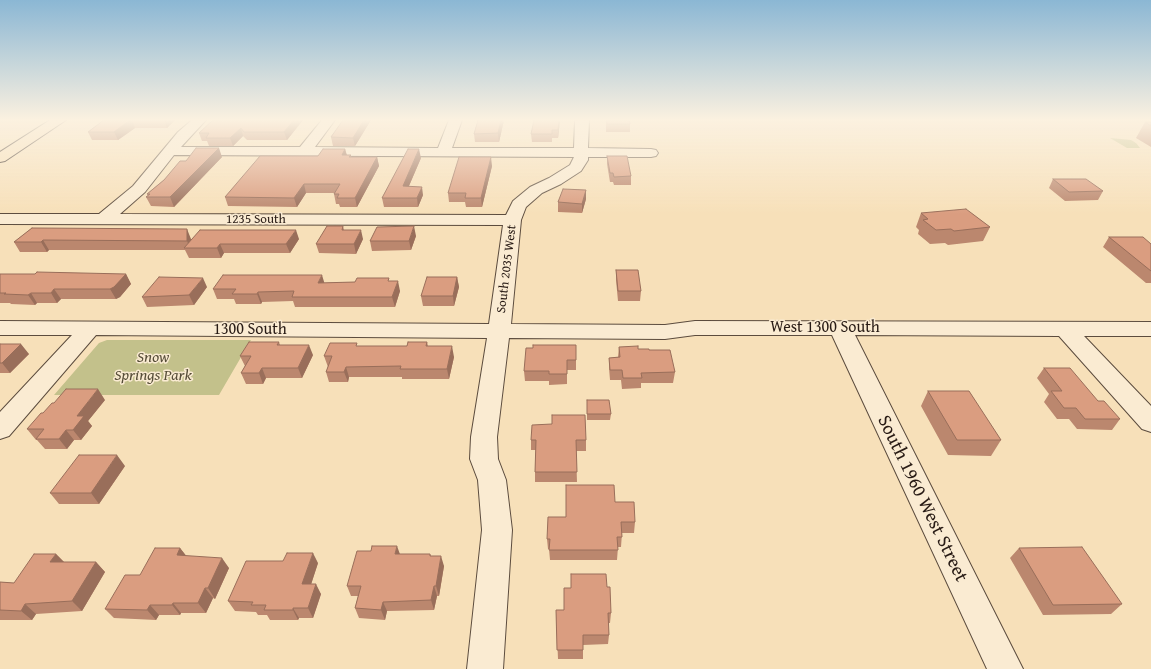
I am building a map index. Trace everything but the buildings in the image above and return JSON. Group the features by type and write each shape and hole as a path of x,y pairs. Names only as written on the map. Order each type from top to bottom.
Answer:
{"main road":[{"path":"0,158 11,151"}],"street":[{"path":"104,219 138,189 170,151"},
{"path":"474,151 651,153"},
{"name":"South 2035 West","path":"485,669 497,530 492,480 484,459 484,437 499,331 512,220 519,205 536,190 555,181 576,168 581,160 582,152"},
{"name":"1235 South","path":"0,219 512,220"},
{"name":"1300 South","path":"0,328 499,331"},
{"name":"West 1300 South","path":"499,331 665,332 695,328 1151,329"},
{"name":"South 1960 West Street","path":"840,328 1005,669"},
{"path":"0,429 90,329"},
{"path":"1065,329 1151,422"}],"green space":[{"name":"Snow Springs Park","path":"107,340 251,340 219,395 54,395 99,343"}]}
